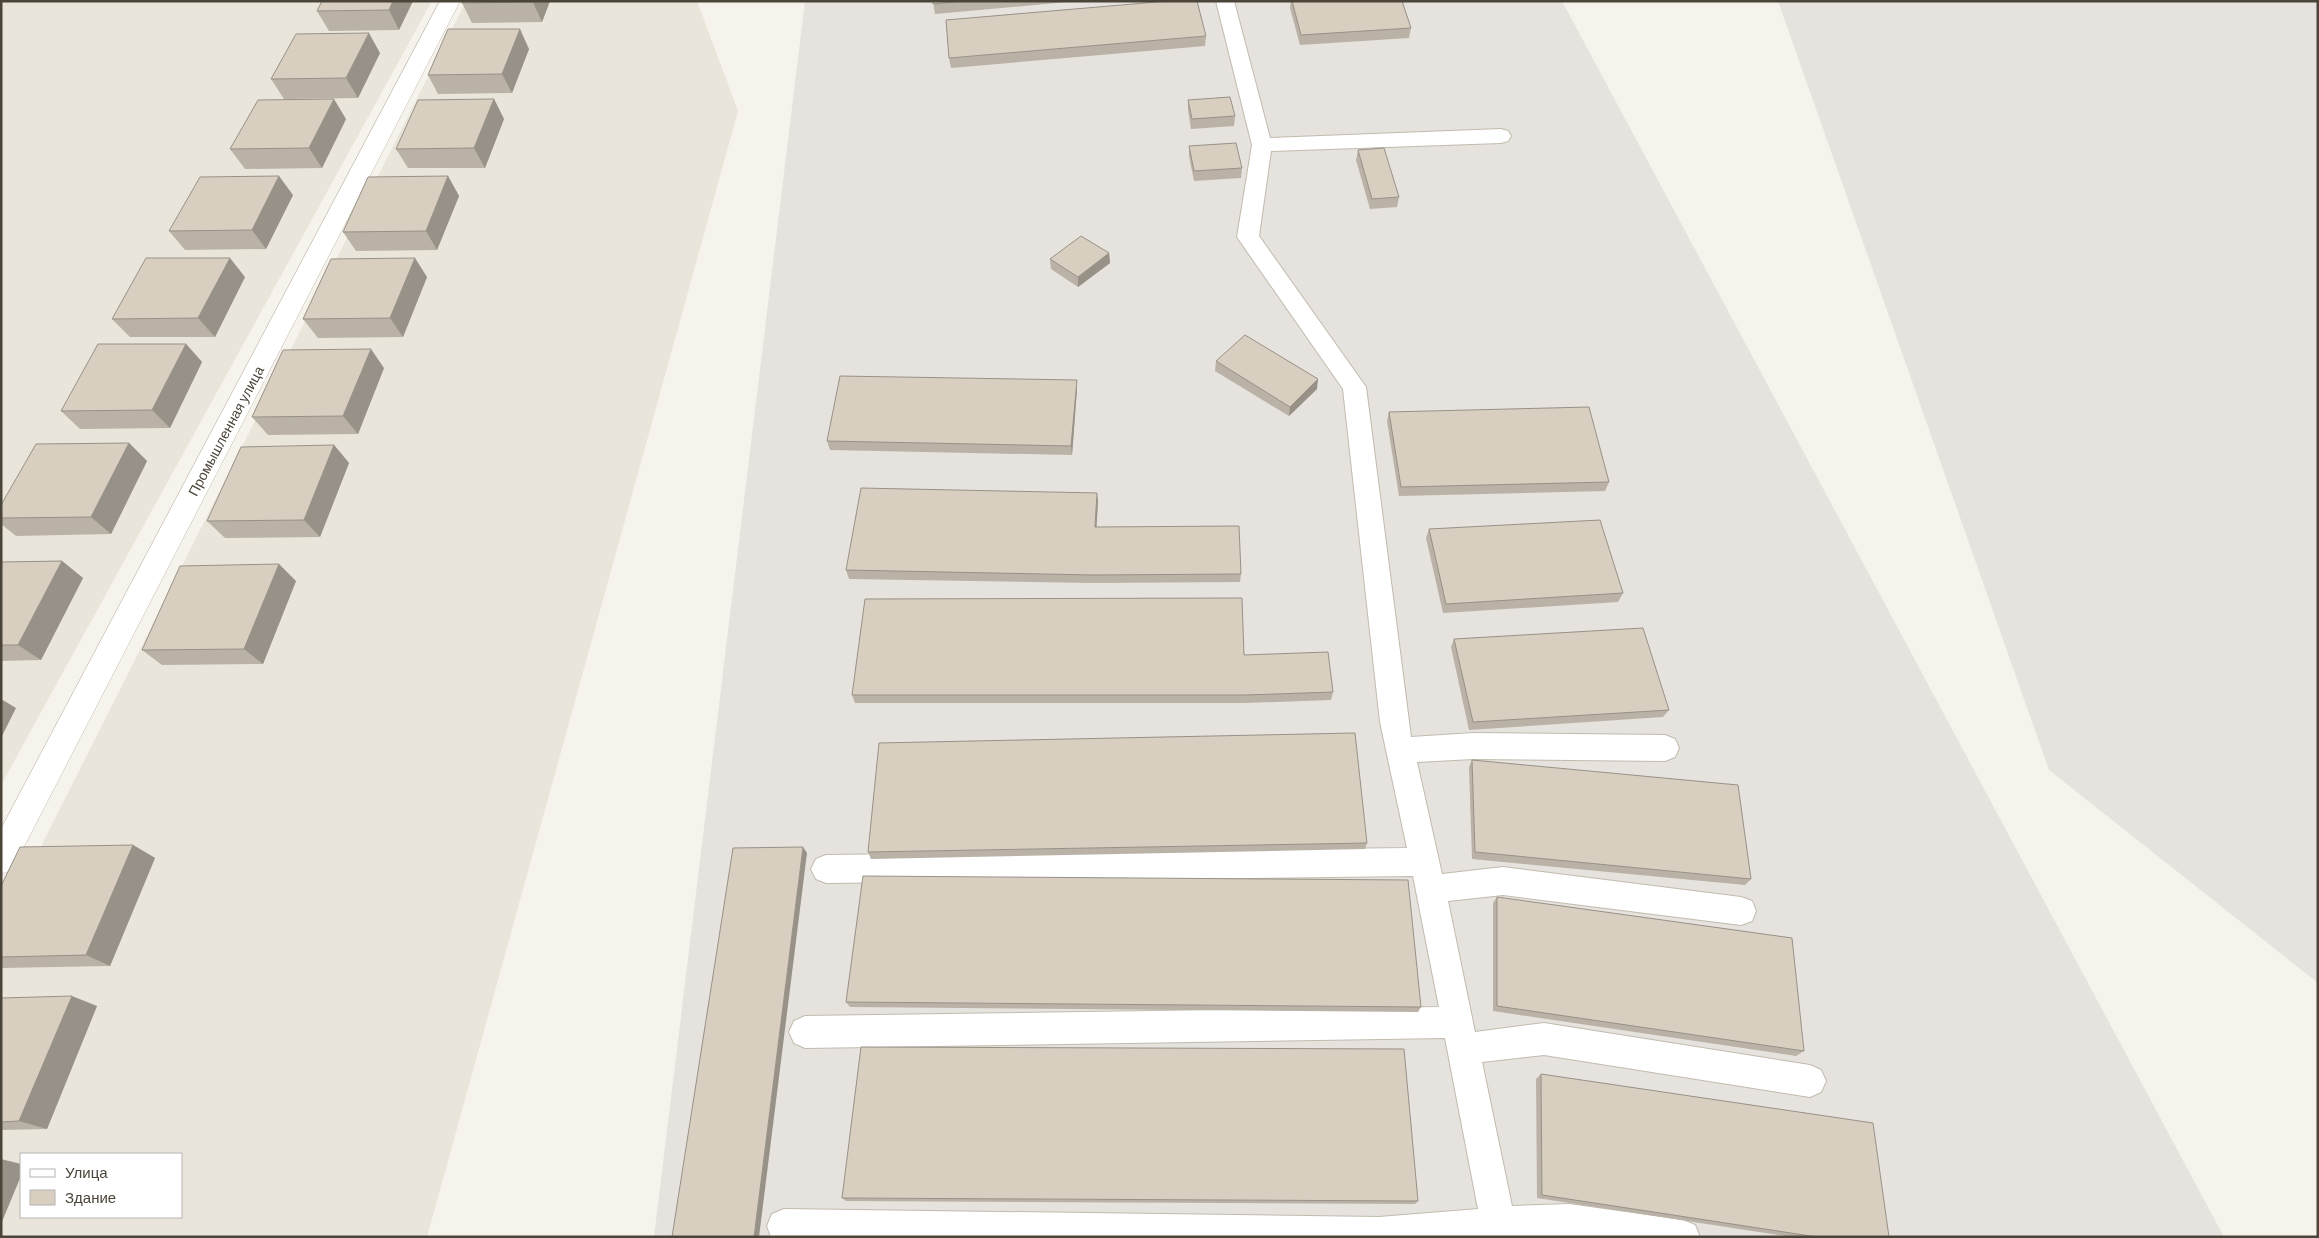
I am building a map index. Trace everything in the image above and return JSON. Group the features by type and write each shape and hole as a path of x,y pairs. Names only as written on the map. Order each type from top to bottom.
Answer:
{"street":[{"name":"Промышленная улица","path":"1,860 450,1"}],"lane":[{"path":"1225,1 1239,62 1262,145 1248,237 1354,387 1394,722 1500,1230"},
{"path":"1262,145 1501,136"},
{"path":"1400,750 1473,746 1665,748"},
{"path":"826,869 1427,875 1503,880 1741,911"},
{"path":"805,1032 1459,1036 1544,1039 1810,1081"},
{"path":"784,1226 1379,1236 1500,1230 1569,1221 1683,1237"}],"shaded area":[{"path":"1,1 432,1 1,785"},
{"path":"466,1 697,1 738,111 427,1237 1,1237 1,926"},
{"path":"805,1 1562,1 2224,1237 654,1237"},
{"path":"1778,1 2318,1 2318,983 2049,770"}],"building":[{"path":"322,1 393,1 389,10 317,11"},
{"path":"463,1 534,1 462,3"},
{"path":"933,1 963,1 933,4"},
{"path":"1168,1 1197,1 1206,36 949,58 946,20"},
{"path":"1292,1 1402,1 1411,28 1301,35"},
{"path":"448,29 520,29 502,74 428,75"},
{"path":"369,33 346,78 271,79 296,34"},
{"path":"1230,97 1235,116 1192,119 1188,100"},
{"path":"334,99 309,148 230,149 258,100"},
{"path":"494,99 474,148 396,149 418,100"},
{"path":"1236,143 1242,168 1194,171 1189,146"},
{"path":"1384,148 1399,197 1372,199 1358,150"},
{"path":"279,176 252,230 169,231 200,177"},
{"path":"448,176 426,231 343,232 368,177"},
{"path":"1081,236 1109,253 1078,277 1050,259"},
{"path":"146,258 230,258 198,318 112,319"},
{"path":"415,258 390,318 303,319 331,259"},
{"path":"1245,335 1318,379 1290,407 1216,361"},
{"path":"98,344 186,344 152,410 61,411"},
{"path":"371,349 343,416 252,417 283,350"},
{"path":"840,376 1077,380 1071,446 827,441"},
{"path":"1589,407 1609,482 1401,487 1389,412"},
{"path":"129,443 91,517 1,518 1,505 36,444"},
{"path":"334,445 304,520 207,521 241,447"},
{"path":"861,488 1097,493 1095,527 1239,526 1241,574 1093,575 846,570"},
{"path":"1600,520 1623,593 1446,604 1429,529"},
{"path":"62,561 18,645 1,645 1,562"},
{"path":"279,564 244,649 142,650 180,566"},
{"path":"1242,598 1244,655 1328,652 1333,692 1246,695 852,695 865,599"},
{"path":"1643,628 1669,710 1473,722 1454,639"},
{"path":"1355,733 1367,843 868,852 879,743"},
{"path":"1472,760 1738,785 1751,879 1475,852"},
{"path":"133,845 86,955 1,957 1,886 20,847"},
{"path":"803,847 754,1237 672,1237 733,848"},
{"path":"863,876 1408,880 1421,1007 846,1002"},
{"path":"1497,897 1792,938 1804,1051 1497,1006"},
{"path":"72,996 19,1121 1,1122 1,998"},
{"path":"861,1047 1404,1049 1418,1201 842,1198"},
{"path":"1541,1074 1873,1123 1889,1237 1817,1237 1542,1195"}]}
